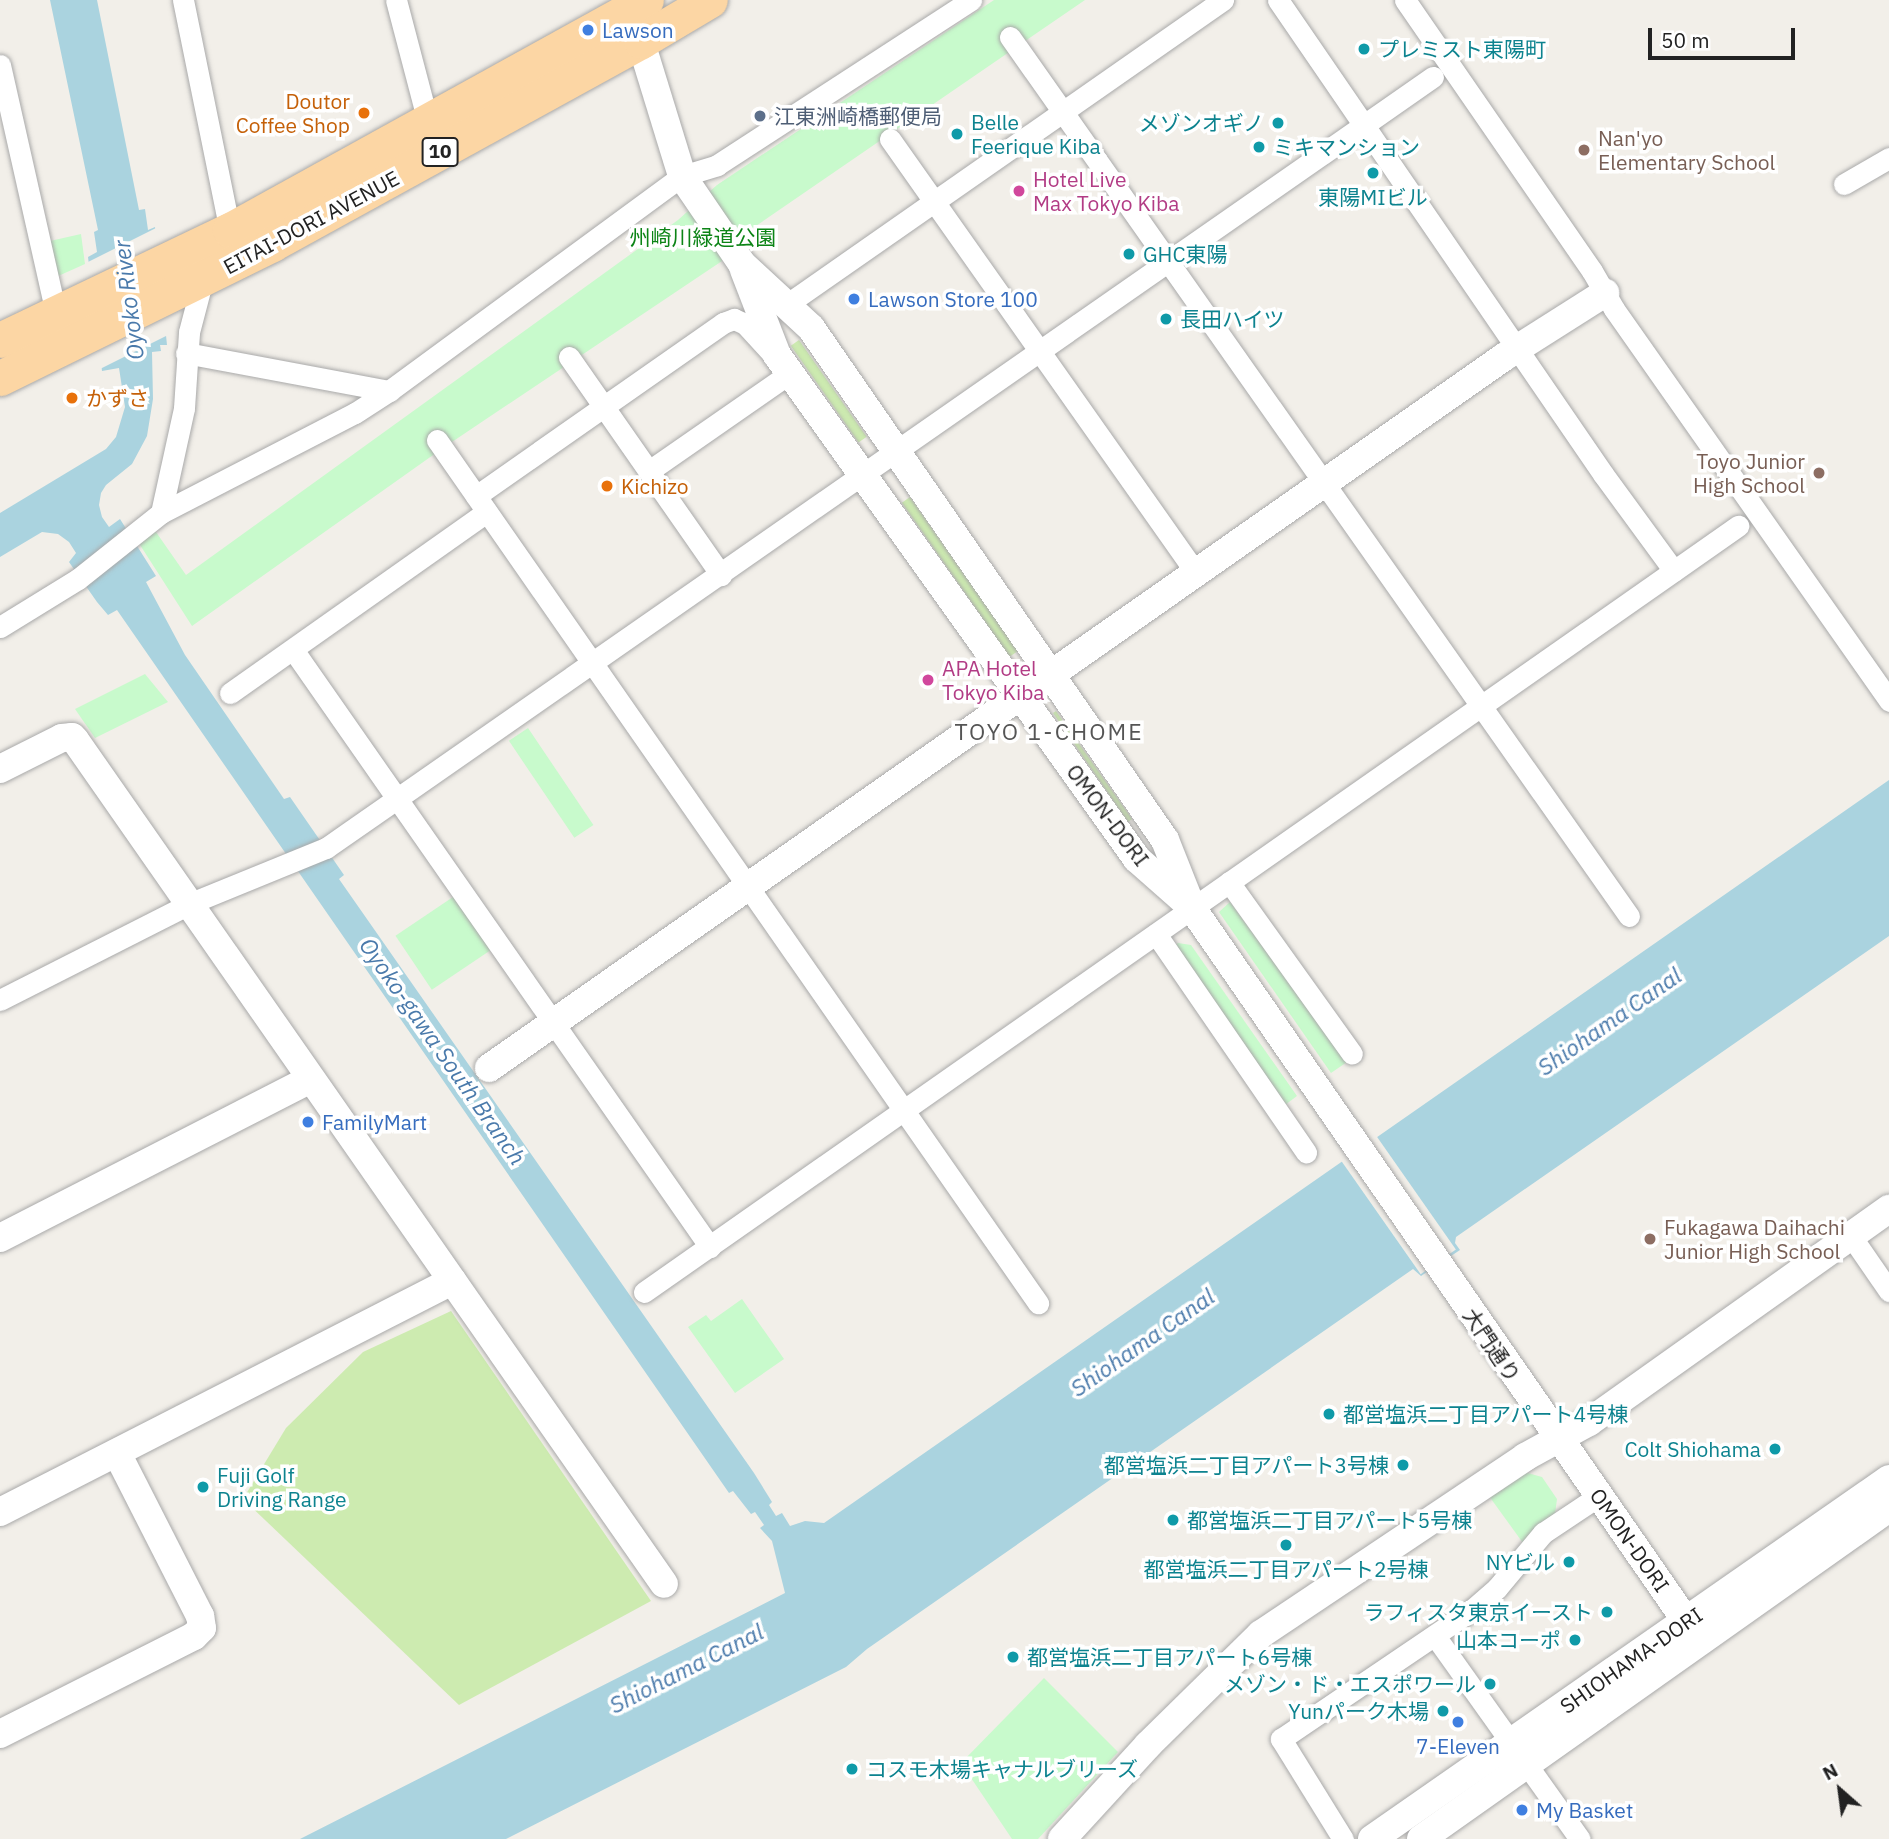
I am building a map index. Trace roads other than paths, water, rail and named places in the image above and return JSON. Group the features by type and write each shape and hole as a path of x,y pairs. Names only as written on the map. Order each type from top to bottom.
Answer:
{"main road":[{"name":"EITAI-DORI AVENUE","path":"83,326 167,298 642,41 710,0"},
{"name":"EITAI-DORI AVENUE","path":"83,326 163,263 230,230 428,122 635,3"},
{"name":"10","path":"0,340 54,313 83,326"},
{"name":"10","path":"0,378 83,326"}],"street":[{"path":"161,513 184,408 186,354 201,280 230,230 183,0"},
{"path":"396,0 428,122"},
{"path":"0,627 78,579 161,513 355,413 389,391 682,176 717,164 971,0"},
{"path":"786,305 1223,0"},
{"path":"1278,0 1517,349 1674,571"},
{"path":"1405,0 1889,701"},
{"path":"635,3 642,41 682,176 742,264"},
{"path":"1010,37 1629,916"},
{"path":"0,65 54,313"},
{"path":"0,1000 191,903 326,848 1433,77"},
{"path":"890,139 1196,573"},
{"path":"1844,184 1889,158"},
{"name":"OMON-DORI","path":"742,264 811,328 1165,840 1192,908"},
{"name":"OMON-DORI","path":"742,264 777,355 1137,859 1192,908"},
{"path":"489,1068 1517,349 1528,345 1605,293"},
{"path":"230,693 294,651 604,406 723,323 734,319 745,324 790,373 649,471"},
{"path":"186,354 389,391"},
{"path":"569,357 721,575"},
{"path":"437,440 1038,1303"},
{"path":"644,1292 1738,526"},
{"path":"294,651 710,1247"},
{"path":"0,769 62,738 72,737 191,903 663,1584"},
{"path":"1229,883 1352,1054"},
{"name":"大門通り","path":"1192,908 1558,1439"},
{"path":"1156,934 1306,1152"},
{"path":"2,1231 311,1079"},
{"path":"1062,1839 1148,1745 1261,1634 1513,1465 1589,1422 1889,1209"},
{"path":"1851,1236 1889,1291"},
{"path":"0,1512 452,1281"},
{"name":"OMON-DORI","path":"1558,1439 1600,1495 1693,1631"},
{"path":"0,1734 194,1636 202,1628 200,1616 117,1453"},
{"name":"SHIOHAMA-DORI","path":"1372,1839 1518,1753 1693,1631 1889,1479"},
{"path":"1343,1839 1281,1739 1473,1609 1497,1588 1543,1533 1600,1495"},
{"path":"1693,1631 1889,1508"},
{"path":"1434,1636 1580,1839"},
{"name":"SHIOHAMA-DORI","path":"1421,1839 1518,1753"}],"water":[{"path":"50,0 97,0 139,210 145,209 148,230 155,227 167,345 160,345 161,351 152,352 153,399 147,436 132,464 106,485 101,493 99,505 102,517 109,527 120,519 156,576 146,582 185,655 284,799 290,797 344,875 339,879 754,1473 772,1502 769,1505 776,1516 782,1513 790,1526 805,1521 824,1523 1889,780 1889,936 1456,1237 1455,1243 1460,1250 1421,1276 1413,1269 867,1649 846,1667 506,1839 300,1839 785,1593 772,1541 760,1528 764,1525 755,1512 751,1514 733,1491 729,1493 117,610 108,615 97,602 69,562 76,553 69,542 58,534 42,532 0,557 0,513 106,449 116,437 125,407 119,368 102,371 88,257 97,252 94,232 98,230"}],"place":[{"name":"Lawson","path":"588,30"},
{"name":"プレミスト東陽町","path":"1364,49"},
{"name":"Doutor Coffee Shop","path":"364,113"},
{"name":"江東洲崎橋郵便局","path":"760,116"},
{"name":"メゾンオギノ","path":"1278,123"},
{"name":"Belle Feerique Kiba","path":"957,134"},
{"name":"ミキマンション","path":"1259,147"},
{"name":"Nan'yo Elementary School","path":"1584,150"},
{"name":"東陽MIビル","path":"1373,173"},
{"name":"Hotel Live Max Tokyo Kiba","path":"1019,191"},
{"name":"GHC東陽","path":"1129,254"},
{"name":"Lawson Store 100","path":"854,299"},
{"name":"長田ハイツ","path":"1166,319"},
{"name":"かずさ","path":"72,398"},
{"name":"Toyo Junior High School","path":"1819,473"},
{"name":"Kichizo","path":"607,486"},
{"name":"APA Hotel Tokyo Kiba","path":"928,680"},
{"name":"FamilyMart","path":"308,1122"},
{"name":"Fukagawa Daihachi Junior High School","path":"1650,1239"},
{"name":"都営塩浜二丁目アパート4号棟","path":"1329,1414"},
{"name":"Colt Shiohama","path":"1775,1449"},
{"name":"都営塩浜二丁目アパート3号棟","path":"1403,1465"},
{"name":"Fuji Golf Driving Range","path":"203,1487"},
{"name":"都営塩浜二丁目アパート5号棟","path":"1173,1520"},
{"name":"都営塩浜二丁目アパート2号棟","path":"1286,1545"},
{"name":"NYビル","path":"1569,1562"},
{"name":"ラフィスタ東京イースト","path":"1607,1612"},
{"name":"山本コーポ","path":"1575,1640"},
{"name":"都営塩浜二丁目アパート6号棟","path":"1013,1657"},
{"name":"メゾン・ド・エスポワール","path":"1490,1684"},
{"name":"Yunパーク木場","path":"1443,1711"},
{"name":"7-Eleven","path":"1458,1722"},
{"name":"コスモ木場キャナルブリーズ","path":"852,1769"},
{"name":"My Basket","path":"1522,1810"}],"district":[{"name":"TOYO 1-CHOME","path":"1049,731"}],"park label":[{"name":"州崎川緑道公園","path":"703,237"}],"water label":[{"name":"Oyoko River","path":"128,300"},
{"name":"Shiohama Canal","path":"1609,1021"},
{"name":"Oyoko-gawa South Branch","path":"443,1051"},
{"name":"Shiohama Canal","path":"1142,1342"},
{"name":"Shiohama Canal","path":"686,1668"}]}
